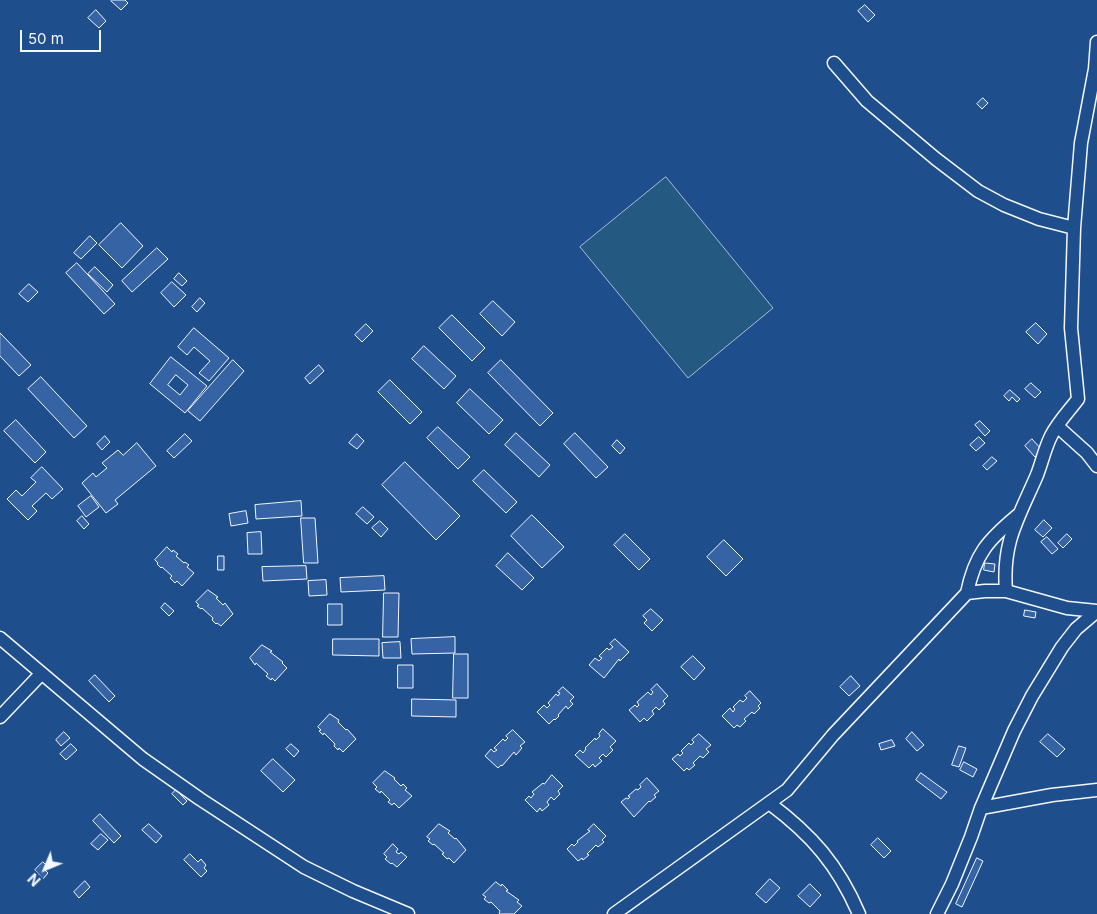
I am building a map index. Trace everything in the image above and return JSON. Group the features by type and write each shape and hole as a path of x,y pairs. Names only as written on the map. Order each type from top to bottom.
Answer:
{"street":[{"path":"1006,591 1006,552 1018,515 1051,436 1078,399 1072,328 1074,228 1081,143 1095,69 1097,42"},
{"path":"834,63 867,101 936,159 978,191 1004,206 1039,219 1074,228"},
{"path":"1057,426 1097,466"},
{"path":"614,914 787,790 833,735 967,593 973,567 986,545 1000,529 1018,515"},
{"path":"967,593 985,590 1006,591 1067,608 1097,611"},
{"path":"937,914 972,837 981,808 1014,730 1062,647 1076,628 1097,611"},
{"path":"0,638 143,759 200,799 304,867 353,891 408,914"},
{"path":"0,717 41,674"},
{"path":"981,808 1052,795 1097,790"},
{"path":"769,803 788,817 820,848 836,868 859,914"}],"shaded area":[{"path":"666,177 773,308 688,378 580,247"}],"building":[{"path":"112,0 125,0 128,3 121,10"},
{"path":"865,5 875,15 868,22 858,11"},
{"path":"96,10 106,21 99,28 88,18"},
{"path":"983,98 988,103 982,109 977,104"},
{"path":"121,223 143,246 122,268 99,245"},
{"path":"90,236 97,243 81,259 74,253"},
{"path":"157,248 168,259 132,292 122,281"},
{"path":"77,263 115,304 104,314 66,273"},
{"path":"95,267 113,285 107,292 88,274"},
{"path":"179,273 187,281 182,286 174,279"},
{"path":"172,282 186,295 174,307 161,293"},
{"path":"29,284 38,292 28,302 19,294"},
{"path":"200,298 205,303 197,312 192,307"},
{"path":"493,301 515,322 502,336 480,314"},
{"path":"452,315 485,348 472,361 439,328"},
{"path":"1036,323 1047,334 1038,344 1026,332"},
{"path":"366,324 373,331 362,342 355,335"},
{"path":"194,328 229,358 209,381 199,373 210,361 194,347 187,355 178,347"},
{"path":"0,333 31,365 19,376 0,356"},
{"path":"424,346 456,376 444,389 412,359"},
{"path":"171,357 207,386 185,413 150,384","holes":["176,375 188,385 180,395 168,385"]},
{"path":"233,360 244,371 200,421 188,411"},
{"path":"501,360 553,413 540,426 488,373"},
{"path":"319,365 324,371 310,384 305,378"},
{"path":"41,377 87,426 74,438 28,389"},
{"path":"390,380 422,412 410,424 378,392"},
{"path":"1031,383 1041,392 1035,398 1025,389"},
{"path":"470,389 503,420 489,434 457,403"},
{"path":"1010,390 1020,399 1017,402 1012,397 1009,401 1004,396"},
{"path":"16,420 46,452 35,463 4,431"},
{"path":"980,421 990,431 985,436 975,425"},
{"path":"438,427 470,457 458,469 427,438"},
{"path":"516,433 550,465 539,477 505,445"},
{"path":"575,433 608,467 596,478 564,444"},
{"path":"185,434 192,441 174,458 167,451"},
{"path":"357,434 364,441 357,449 349,443"},
{"path":"105,436 110,442 102,450 97,444"},
{"path":"979,437 985,443 976,451 970,445"},
{"path":"1032,439 1042,450 1035,457 1025,446"},
{"path":"617,440 625,448 620,454 612,446"},
{"path":"137,443 156,466 115,500 118,504 106,513 82,483 93,473 96,477 107,468 102,463 118,450 123,455"},
{"path":"992,457 997,461 987,470 983,466"},
{"path":"405,462 460,516 436,540 382,485"},
{"path":"42,467 63,489 52,499 46,493 32,506 37,511 28,520 7,499 16,490 22,496 36,482 31,478"},
{"path":"484,470 517,502 506,513 473,481"},
{"path":"91,496 99,507 86,517 78,506"},
{"path":"301,501 302,516 256,519 255,505"},
{"path":"363,507 374,517 367,524 356,514"},
{"path":"246,511 248,523 231,526 229,514"},
{"path":"532,515 564,547 542,568 511,536"},
{"path":"82,516 89,524 84,529 77,521"},
{"path":"301,518 315,518 318,563 304,563"},
{"path":"1044,520 1052,528 1043,537 1035,530"},
{"path":"380,521 388,529 381,537 372,528"},
{"path":"261,532 262,554 248,554 247,533"},
{"path":"625,534 650,559 639,570 614,545"},
{"path":"1067,534 1072,539 1063,548 1058,543"},
{"path":"1047,537 1058,549 1052,554 1041,542"},
{"path":"724,540 743,559 726,576 707,557"},
{"path":"167,547 172,552 173,550 178,554 176,556 189,565 187,567 194,573 182,586 177,581 175,583 170,578 172,576 161,568 155,560"},
{"path":"508,553 534,578 522,590 496,566"},
{"path":"218,556 224,556 224,570 218,570"},
{"path":"985,563 995,564 994,572 984,570"},
{"path":"306,566 307,579 263,581 262,567"},
{"path":"384,576 385,590 341,592 340,578"},
{"path":"326,580 327,595 309,596 308,581"},
{"path":"208,590 218,597 216,598 223,605 225,603 233,614 221,626 216,624 212,620 213,618 202,608 197,606 199,605 196,602"},
{"path":"384,593 399,593 398,637 383,637"},
{"path":"165,603 174,611 169,616 161,608"},
{"path":"328,604 342,604 342,625 328,625"},
{"path":"651,609 663,620 652,631 644,623 647,620 643,616"},
{"path":"1025,610 1036,612 1035,618 1024,616"},
{"path":"455,637 455,653 412,654 411,639"},
{"path":"333,639 379,639 379,656 333,655"},
{"path":"615,639 629,652 620,661 619,659 604,678 589,665 595,658 599,661 602,658 599,656 607,648 609,650 613,647 610,644"},
{"path":"400,642 401,658 383,658 382,643"},
{"path":"262,645 272,651 270,652 283,662 287,668 275,681 266,676 268,674 256,663 255,665 250,658"},
{"path":"454,654 468,654 468,698 453,698"},
{"path":"693,656 705,668 694,680 681,667"},
{"path":"398,665 413,665 413,688 398,688"},
{"path":"95,675 115,696 109,702 89,681"},
{"path":"851,676 860,686 849,696 840,687"},
{"path":"657,684 668,696 663,701 665,704 659,710 656,707 652,711 654,714 647,721 644,718 640,722 629,710 635,705 637,707 639,705 637,702 648,692 651,695 653,692 651,690"},
{"path":"563,687 574,697 570,701 573,704 568,709 566,706 559,716 549,724 537,712 544,705 547,708 550,705 548,703 556,694 558,696 560,693 558,692"},
{"path":"750,691 761,703 758,706 760,708 754,714 752,712 744,719 746,721 740,727 737,725 734,728 722,716 730,708 733,712 735,709 733,707 740,700 743,702 747,698 745,696"},
{"path":"412,699 456,700 456,717 412,716"},
{"path":"330,714 339,720 338,722 356,739 343,752 334,746 335,744 324,733 323,735 319,731 321,730 318,727"},
{"path":"603,729 616,741 610,747 613,750 606,757 603,754 599,758 602,761 595,767 593,764 589,768 575,755 580,750 583,753 585,748 595,738 596,740 600,736 599,734"},
{"path":"513,730 525,742 520,746 522,748 516,755 514,752 498,768 485,756 491,749 494,752 497,750 494,748 503,739 505,741 508,738 506,736"},
{"path":"64,732 70,738 61,746 56,740"},
{"path":"912,732 924,745 917,751 906,739"},
{"path":"699,734 711,745 706,749 709,752 703,758 700,756 693,763 695,765 689,770 687,768 684,771 672,759 678,754 680,756 683,753 681,751 689,743 691,745 694,742 692,740"},
{"path":"1048,734 1065,749 1057,757 1040,742"},
{"path":"892,740 895,746 881,750 879,744"},
{"path":"71,744 77,750 66,760 60,754"},
{"path":"291,744 299,751 294,757 286,749"},
{"path":"959,746 966,748 959,767 952,765"},
{"path":"273,759 295,780 283,792 261,771"},
{"path":"964,762 977,769 973,777 960,770"},
{"path":"385,771 395,778 401,786 403,784 407,788 405,790 412,796 399,808 394,803 392,805 388,802 390,800 381,791 380,793 375,789 377,787 373,783"},
{"path":"921,773 947,792 941,799 916,780"},
{"path":"552,775 563,786 558,791 560,794 554,800 551,797 547,802 549,805 542,811 540,808 537,812 525,800 529,796 531,798 534,794 532,792 544,784"},
{"path":"647,778 659,791 654,795 656,797 649,801 634,817 621,802 626,798 628,799 630,797 628,796 636,789 638,790"},
{"path":"176,790 187,801 183,805 172,794"},
{"path":"100,814 121,836 114,843 93,821"},
{"path":"149,824 162,836 156,843 142,830"},
{"path":"439,824 450,831 448,833 456,838 466,850 454,863 449,858 447,859 442,854 444,853 434,844 428,841 430,839 427,837"},
{"path":"594,824 606,836 602,840 604,842 598,847 596,845 587,854 589,855 583,860 582,858 578,861 567,849 572,844 574,846 577,841 590,831 588,830"},
{"path":"101,834 108,840 98,850 91,844"},
{"path":"878,838 891,851 884,858 871,845"},
{"path":"393,844 398,849 396,852 399,854 401,852 407,857 397,867 385,859 387,857 384,854"},
{"path":"190,854 198,862 201,859 206,865 204,868 207,871 201,877 184,860"},
{"path":"977,858 983,861 962,907 956,904"},
{"path":"43,862 48,867 45,870 48,873 43,879 35,870"},
{"path":"770,879 780,888 766,903 756,894"},
{"path":"85,881 90,887 79,898 74,892"},
{"path":"496,882 501,886 502,884 508,890 506,891 519,900 517,902 522,906 514,914 500,914 500,911 491,902 489,903 484,899 486,897 483,895"},
{"path":"810,884 821,895 810,907 798,896"}]}
